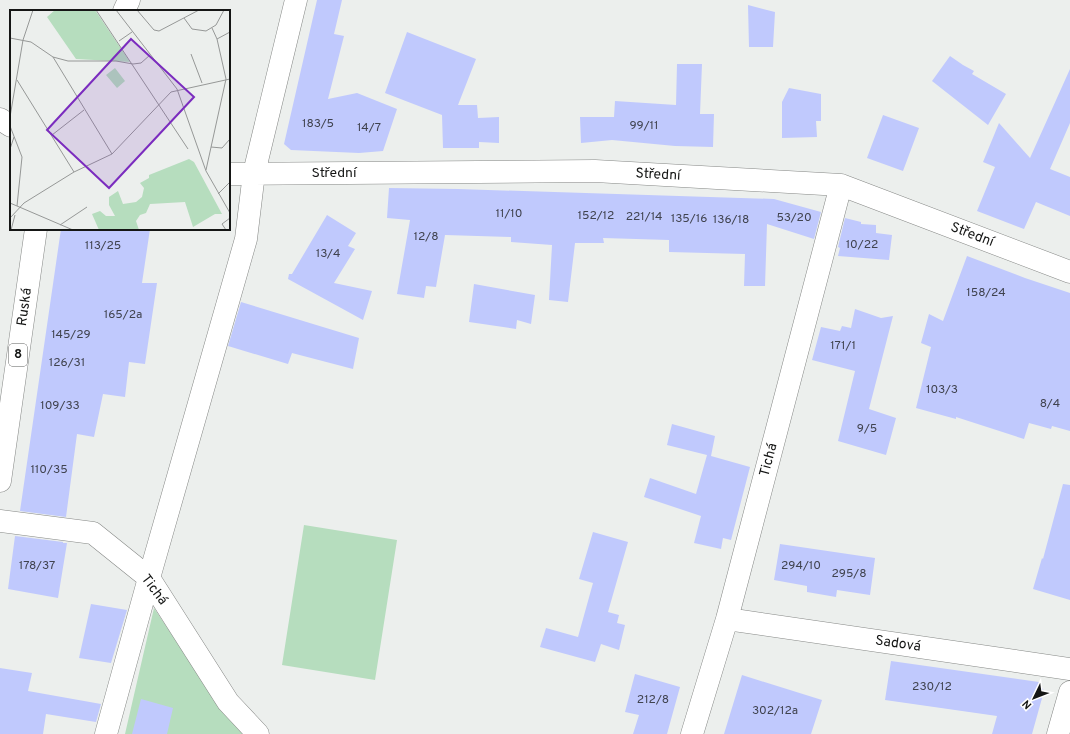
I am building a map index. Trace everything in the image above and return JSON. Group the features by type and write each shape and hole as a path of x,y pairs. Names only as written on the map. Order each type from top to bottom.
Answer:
{"street":[{"path":"124,10 129,0"},
{"path":"106,734 246,239 254,173 296,0"},
{"path":"0,119 10,125"},
{"name":"Střední","path":"230,174 595,171 841,185 1070,272"},
{"name":"Tichá","path":"692,734 727,619 841,185"},
{"name":"Ruská","path":"0,481 36,230"},
{"name":"Tichá","path":"0,521 93,533 149,578 228,702 258,734"},
{"name":"Sadová","path":"727,619 1070,669"},
{"path":"1058,734 1070,692"}],"green space":[{"path":"304,525 397,540 375,680 282,665"},
{"path":"154,608 227,717 243,734 125,734"}],"building":[{"path":"317,0 342,0 334,34 344,36 328,99 357,93 397,109 383,151 359,153 291,150 284,144"},
{"path":"748,5 775,12 773,47 749,47"},
{"path":"407,32 476,59 458,105 477,105 478,118 499,117 499,143 479,142 479,148 443,148 442,115 385,93"},
{"path":"950,56 974,71 972,74 1006,94 988,125 932,81"},
{"path":"677,64 702,64 700,114 714,114 713,147 675,146 612,140 581,143 580,117 614,117 615,101 676,105"},
{"path":"1070,69 1070,123 1050,169 1070,177 1070,216 1036,202 1024,229 977,211 995,167 983,162 999,123 1030,158"},
{"path":"789,88 821,94 821,121 816,121 817,137 782,138 782,102"},
{"path":"883,115 919,128 903,171 867,158"},
{"path":"389,188 774,199 821,212 814,239 767,224 765,286 744,286 745,254 669,252 669,240 603,238 604,243 575,243 568,302 549,300 552,245 511,242 511,237 445,235 436,287 426,286 424,298 397,294 410,220 387,218"},
{"path":"327,215 356,233 348,246 355,249 334,283 372,291 363,320 288,279 289,274 292,274"},
{"path":"845,218 861,222 861,224 876,225 876,233 892,235 889,260 838,256 840,248 838,247"},
{"path":"61,230 150,230 142,283 157,283 145,364 129,362 125,397 103,394 94,437 77,434 66,517 20,511"},
{"path":"967,256 1070,293 1070,431 1052,426 1051,429 1029,423 1024,439 956,417 956,419 916,408 931,347 921,343 929,314 943,321"},
{"path":"474,284 535,295 531,324 517,320 516,329 469,322"},
{"path":"241,302 359,338 353,369 292,353 288,364 228,346"},
{"path":"855,309 881,318 893,316 869,409 896,418 886,455 838,441 855,371 812,360 821,327 840,331 842,326 851,328"},
{"path":"672,424 715,436 711,456 750,467 731,540 723,538 721,549 694,543 701,516 644,497 650,478 696,494 707,455 667,445"},
{"path":"1063,484 1070,485 1070,600 1033,589 1042,558 1043,559"},
{"path":"593,532 628,542 608,612 619,615 617,623 625,625 619,650 601,644 595,662 540,647 546,628 578,637 593,583 579,579"},
{"path":"15,536 67,543 58,598 8,589"},
{"path":"780,544 875,558 870,595 837,590 836,597 807,592 807,586 774,580"},
{"path":"91,604 127,610 111,663 79,658"},
{"path":"891,661 1039,682 1044,691 1032,734 992,734 997,716 885,700"},
{"path":"0,668 32,673 28,691 101,704 96,722 46,714 43,734 0,734"},
{"path":"635,674 680,687 667,734 633,734 639,715 625,712"},
{"path":"742,675 822,700 811,734 724,734"},
{"path":"141,699 173,708 167,734 132,734"}]}
